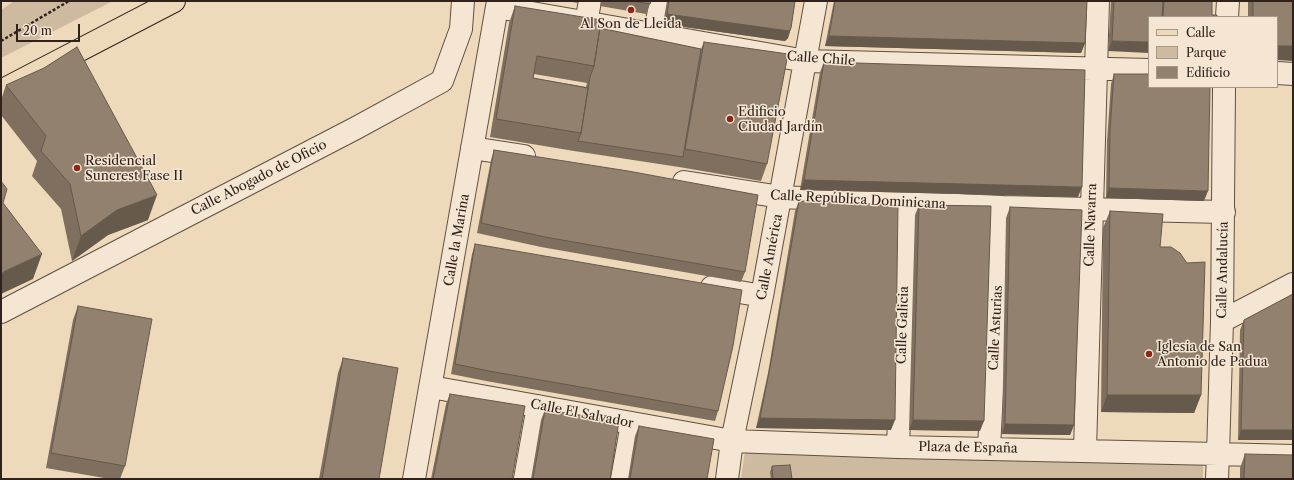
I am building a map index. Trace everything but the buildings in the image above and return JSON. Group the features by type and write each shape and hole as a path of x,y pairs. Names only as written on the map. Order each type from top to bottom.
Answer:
{"main road":[{"path":"1,91 174,1"}],"street":[{"name":"Calle Abogado de Oficio","path":"1,312 356,128 442,81 461,29 463,1"},
{"path":"586,23 590,1"},
{"path":"654,36 660,1"},
{"name":"Calle América","path":"732,441 781,198 816,1"},
{"name":"Calle Navarra","path":"1085,450 1098,1"},
{"path":"1227,16 1228,1"},
{"name":"Calle Chile","path":"498,4 654,36 806,61 1148,70"},
{"name":"Calle la Marina","path":"414,479 431,387 466,244 472,148 498,4"},
{"path":"1278,73 1293,74"},
{"name":"Calle Andalucía","path":"1218,454 1224,212 1224,88"},
{"path":"472,148 546,160"},
{"name":"Calle República Dominicana","path":"664,179 781,198 1002,207 1224,212"},
{"name":"Calle Galicia","path":"898,447 907,202"},
{"name":"Calle Asturias","path":"989,448 1002,207"},
{"path":"693,283 762,296"},
{"path":"1222,320 1293,284"},
{"name":"Calle El Salvador","path":"431,387 732,441"},
{"path":"525,479 538,406"},
{"path":"622,479 632,424"},
{"path":"728,479 732,441"},
{"name":"Plaza de España","path":"732,441 898,447 1085,450 1293,456"},
{"path":"1217,479 1218,454"}],"path":[{"path":"1,41 69,1"}],"green space":[{"path":"14,1 113,1 1,58 1,10"},
{"path":"745,451 1203,459 1203,479 741,479"}],"place":[{"name":"Al Son de Lleida","path":"631,10"},
{"name":"Edificio Ciudad Jardín","path":"730,119"},
{"name":"Residencial Suncrest Fase II","path":"77,168"},
{"name":"Iglesia de San Antonio de Padua","path":"1149,354"}]}
